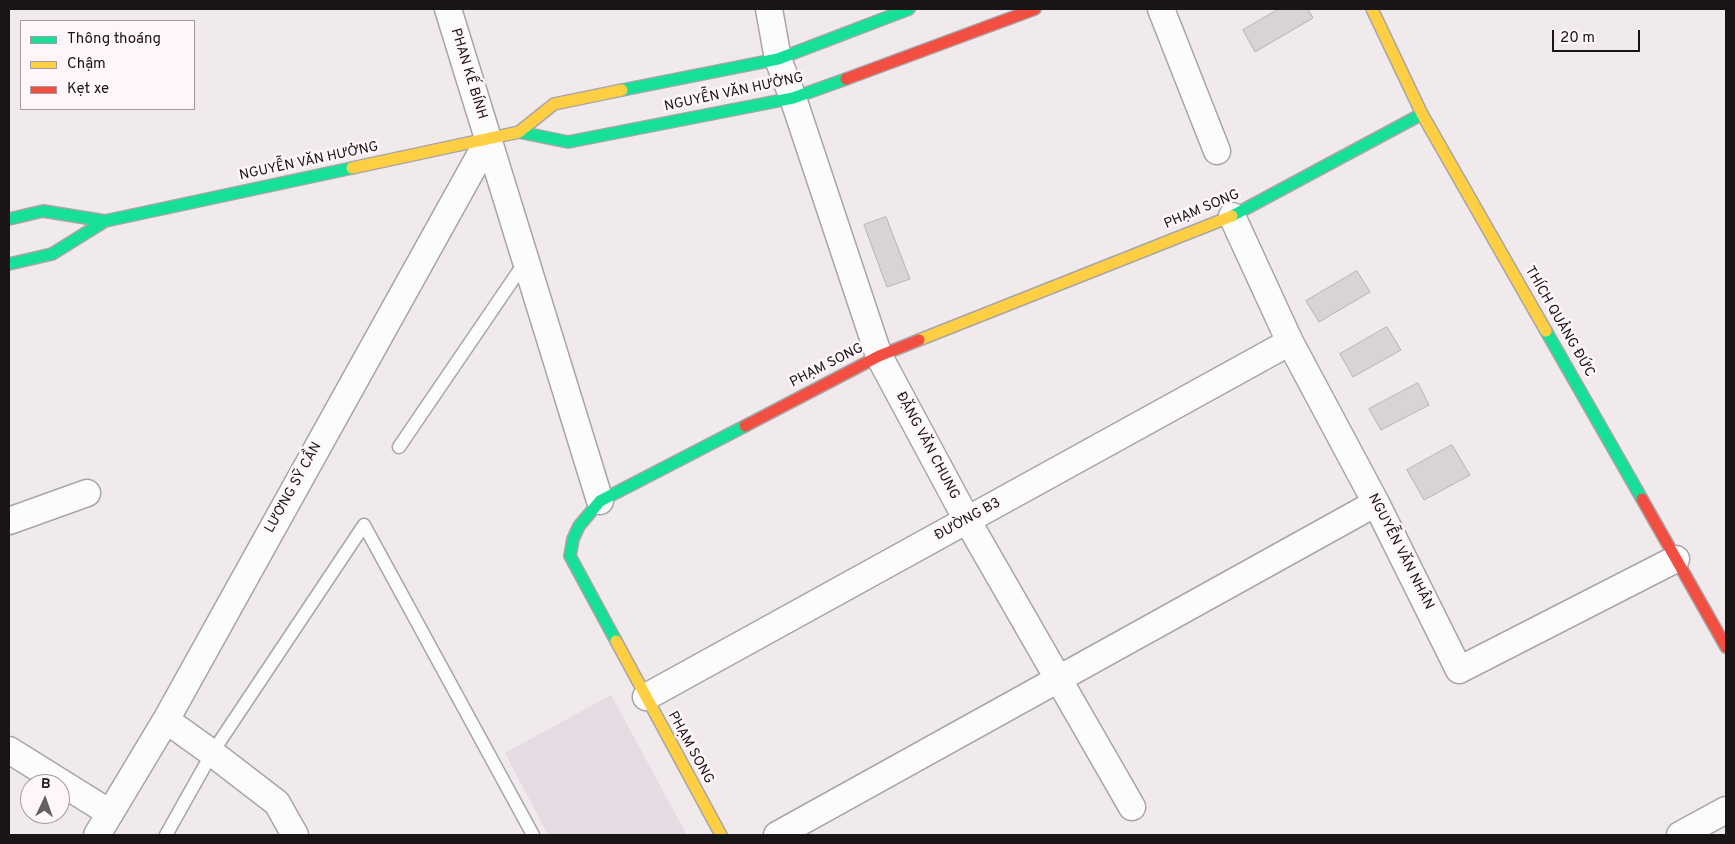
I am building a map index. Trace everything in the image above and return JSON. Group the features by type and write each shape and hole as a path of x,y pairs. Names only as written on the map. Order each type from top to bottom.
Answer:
{"street":[{"name":"PHAN KẾ BÍNH","path":"448,9 600,501"},
{"name":"ĐẶNG VĂN CHUNG","path":"769,9 778,59 793,98 880,356 967,520 1132,807"},
{"name":"NGUYỄN VĂN HƯỞNG","path":"9,264 52,254 105,221 518,132 554,104 778,59 909,9"},
{"name":"NGUYỄN VĂN HƯỞNG","path":"518,132 568,142 793,98 1034,9"},
{"path":"1161,9 1217,151"},
{"name":"THÍCH QUẢNG ĐỨC","path":"1372,9 1422,114 1726,648"},
{"name":"PHẠM SONG","path":"721,835 570,556 575,530 600,501 880,356 1232,216 1422,114"},
{"name":"LƯƠNG SỸ CẦN","path":"96,835 166,720 489,139"},
{"name":"NGUYỄN VĂN HƯỞNG","path":"9,219 43,211 105,221"},
{"name":"NGUYỄN VĂN NHÂN","path":"1232,216 1290,342 1376,503 1459,670 1676,559"},
{"name":"ĐƯỜNG B3","path":"646,697 1290,342"},
{"path":"9,521 87,493"},
{"path":"777,835 1376,503"},
{"path":"166,720 276,803 295,835"},
{"path":"9,750 110,813"},
{"path":"1680,835 1726,810"}],"lane":[{"path":"399,447 526,262"},
{"path":"166,835 212,753 364,525 533,835"}],"shaded area":[{"path":"611,695 687,835 548,835 505,753"}],"building":[{"path":"1279,9 1308,9 1313,18 1255,52 1243,30"},
{"path":"886,217 910,279 887,287 864,225"},
{"path":"1357,271 1370,292 1319,322 1306,301"},
{"path":"1387,327 1401,350 1353,377 1340,354"},
{"path":"1418,383 1429,405 1381,430 1369,409"},
{"path":"1452,445 1470,475 1424,500 1407,470"}],"traffic: fast":[{"path":"622,90 778,59 909,9"},
{"path":"519,132 568,142 793,98 846,79"},
{"path":"1232,216 1422,114"},
{"path":"9,264 52,254 105,221 352,168"},
{"path":"9,219 43,211 105,221"},
{"path":"1546,331 1642,499"},
{"path":"616,641 570,556 573,539 579,526 600,501 745,426"}],"traffic: slow":[{"path":"1372,9 1422,114 1546,331"},
{"path":"352,168 519,132 554,104 622,90"},
{"path":"919,340 1232,216"},
{"path":"616,641 721,835"}],"traffic: jam":[{"path":"846,79 1035,9"},
{"path":"745,426 879,356 919,340"},
{"path":"1642,499 1726,647"}]}
